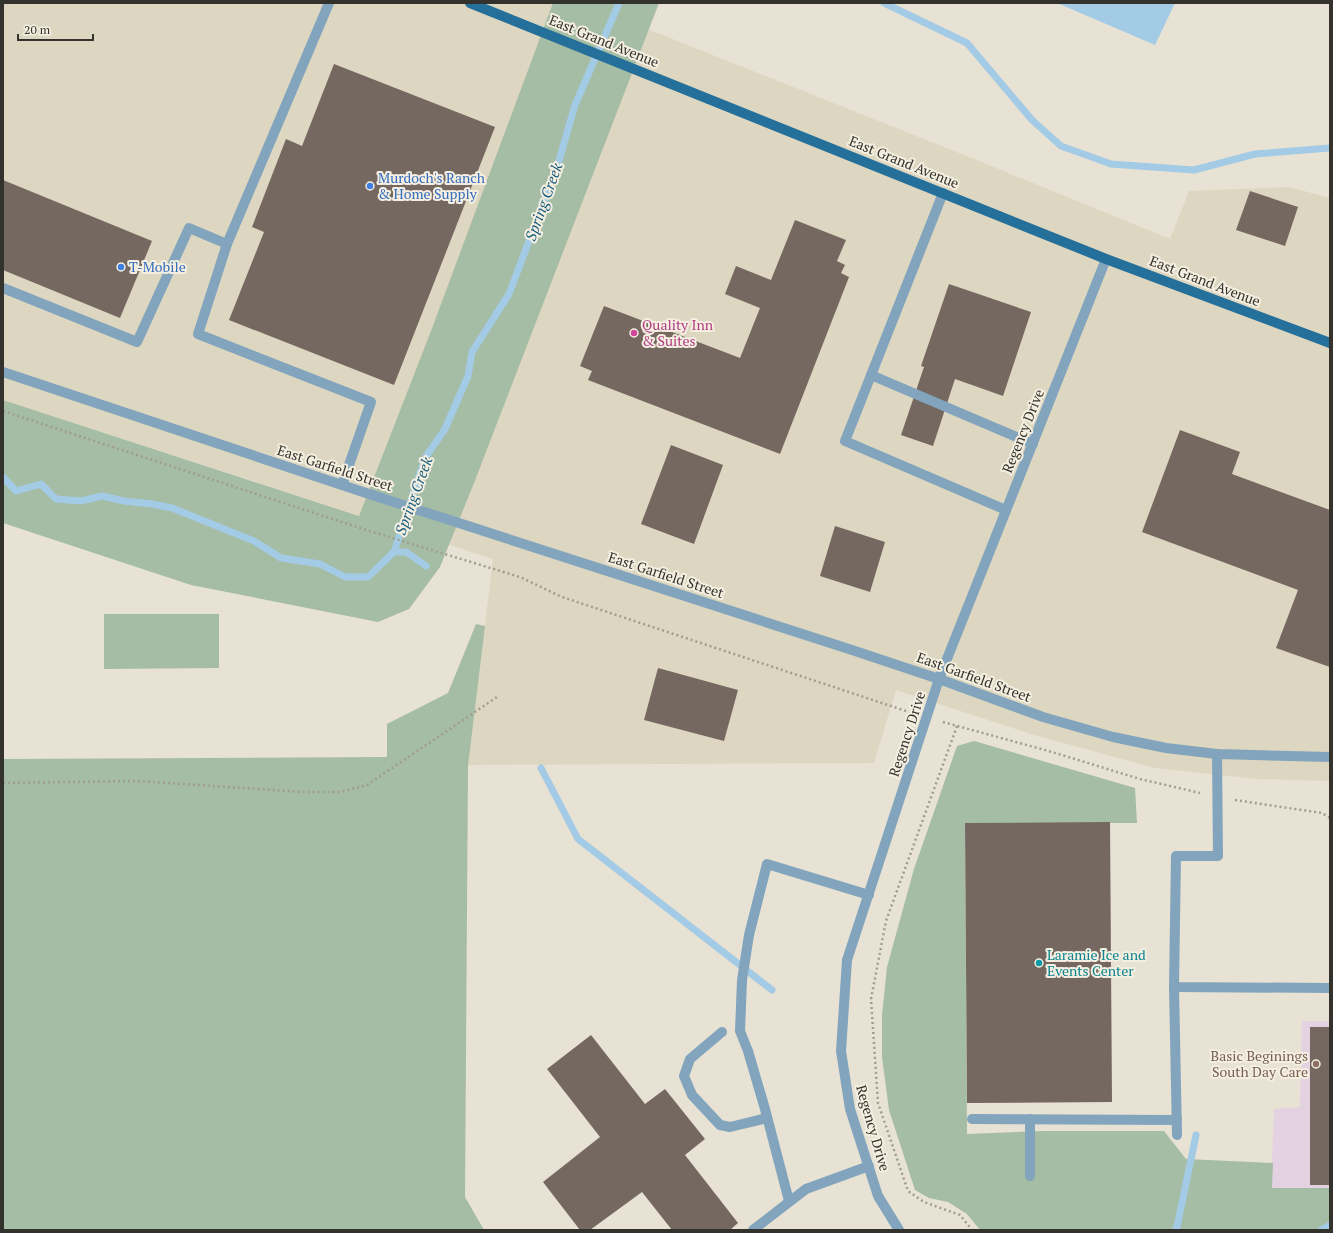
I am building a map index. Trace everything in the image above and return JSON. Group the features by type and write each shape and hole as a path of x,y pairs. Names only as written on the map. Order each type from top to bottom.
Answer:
{"main road":[{"name":"East Grand Avenue","path":"470,3 1106,258 1330,343"}],"street":[{"path":"328,3 227,244 198,334 371,402 342,485"},
{"path":"943,193 845,441 1006,510"},
{"path":"3,288 138,342 189,228 227,244"},
{"name":"Regency Drive","path":"899,1230 878,1196 850,1109 840,1051 847,960 939,679 1106,258"},
{"name":"East Garfield Street","path":"3,372 369,494 939,679 1043,717 1113,737 1166,748 1216,754 1330,757"},
{"path":"871,375 1033,444"},
{"path":"1177,1135 1174,987 1176,856 1218,856 1216,754"},
{"path":"789,1201 768,1118 748,1051 740,1031 742,980 749,935 767,864 869,895"},
{"path":"1174,987 1330,988"},
{"path":"722,1032 690,1059 684,1076 692,1095 720,1125 730,1127 768,1118"},
{"path":"972,1119 1177,1120"},
{"path":"1030,1119 1030,1176"},
{"path":"753,1230 806,1189 869,1166"}],"path":[{"path":"3,411 363,529 520,577 562,597 927,718 1052,752 1140,779 1246,802 1276,805 1322,813 1330,818"},
{"path":"3,784 138,781 304,792 340,792 367,785 497,697"},
{"path":"957,726 886,921 871,999 878,1103 908,1191 924,1202 960,1215 972,1230"}],"shaded area":[{"path":"3,3 582,3 636,27 650,30 1170,239 1189,191 1289,187 1330,198 1330,781 1258,779 1155,768 1031,734 896,690 874,763 468,765 493,559 3,400"},
{"name":"Basic Beginings South Day Care","path":"1302,1021 1330,1021 1330,1188 1271,1188 1274,1109 1300,1107"}],"green space":[{"path":"553,3 659,3 474,483 440,567 409,609 378,622 191,585 3,523 3,400 359,516 431,331"},
{"path":"104,614 219,614 219,668 104,669"},
{"path":"476,624 485,626 468,766 465,1197 484,1230 3,1230 3,759 387,757 387,724 448,693"},
{"path":"974,741 1135,788 1137,823 965,823 967,1134 1043,1131 1164,1131 1186,1159 1273,1163 1272,1188 1330,1188 1330,1230 980,1230 967,1214 948,1202 929,1198 915,1190 889,1110 882,1057 882,1015 887,967 914,869 957,746"}],"water":[{"path":"1057,3 1175,3 1155,45"}],"building":[{"name":"Murdoch's Ranch & Home Supply","path":"334,64 495,127 394,385 229,320 264,232 252,227 286,139 302,146"},
{"path":"3,180 152,241 120,318 3,270"},
{"path":"1250,191 1298,207 1285,246 1236,230"},
{"name":"Quality Inn & Suites","path":"795,220 846,240 837,261 845,265 841,273 849,277 780,454 588,380 592,371 580,366 604,306 740,358 760,308 725,294 736,266 771,280"},
{"path":"949,284 1031,312 1003,396 955,379 933,446 901,435 924,367 921,366"},
{"path":"1180,430 1240,452 1232,474 1330,510 1330,667 1276,648 1298,590 1142,532"},
{"path":"671,445 723,465 694,544 641,524"},
{"path":"835,526 885,542 870,592 820,576"},
{"path":"658,668 738,690 724,741 644,720"},
{"name":"Laramie Ice and Events Center","path":"1110,822 1112,1102 967,1103 965,823"},
{"path":"1310,1027 1330,1027 1330,1185 1310,1185"},
{"path":"591,1035 645,1104 665,1089 705,1139 685,1155 738,1223 730,1230 672,1230 642,1192 590,1230 580,1230 543,1182 600,1137 547,1069"}],"waterway":[{"name":"Spring Creek","path":"3,477 16,491 41,484 56,499 81,501 102,496 124,501 172,508 254,541 281,558 320,564 345,577 368,577 394,552 425,458 445,429 468,376 472,352 509,294 558,164 575,105 619,3"},
{"path":"884,3 967,43 1032,120 1061,146 1111,164 1194,170 1255,154 1330,148"},
{"path":"394,552 406,552 426,566"},
{"path":"541,768 578,839 772,990"},
{"path":"1175,1230 1177,1227 1196,1135"},
{"path":"1321,1230 1330,1225"}],"place":[{"name":"Murdoch's Ranch & Home Supply","path":"370,186"},
{"name":"T-Mobile","path":"121,267"},
{"name":"Quality Inn & Suites","path":"634,333"},
{"name":"Laramie Ice and Events Center","path":"1039,963"},
{"name":"Basic Beginings South Day Care","path":"1316,1064"}]}
